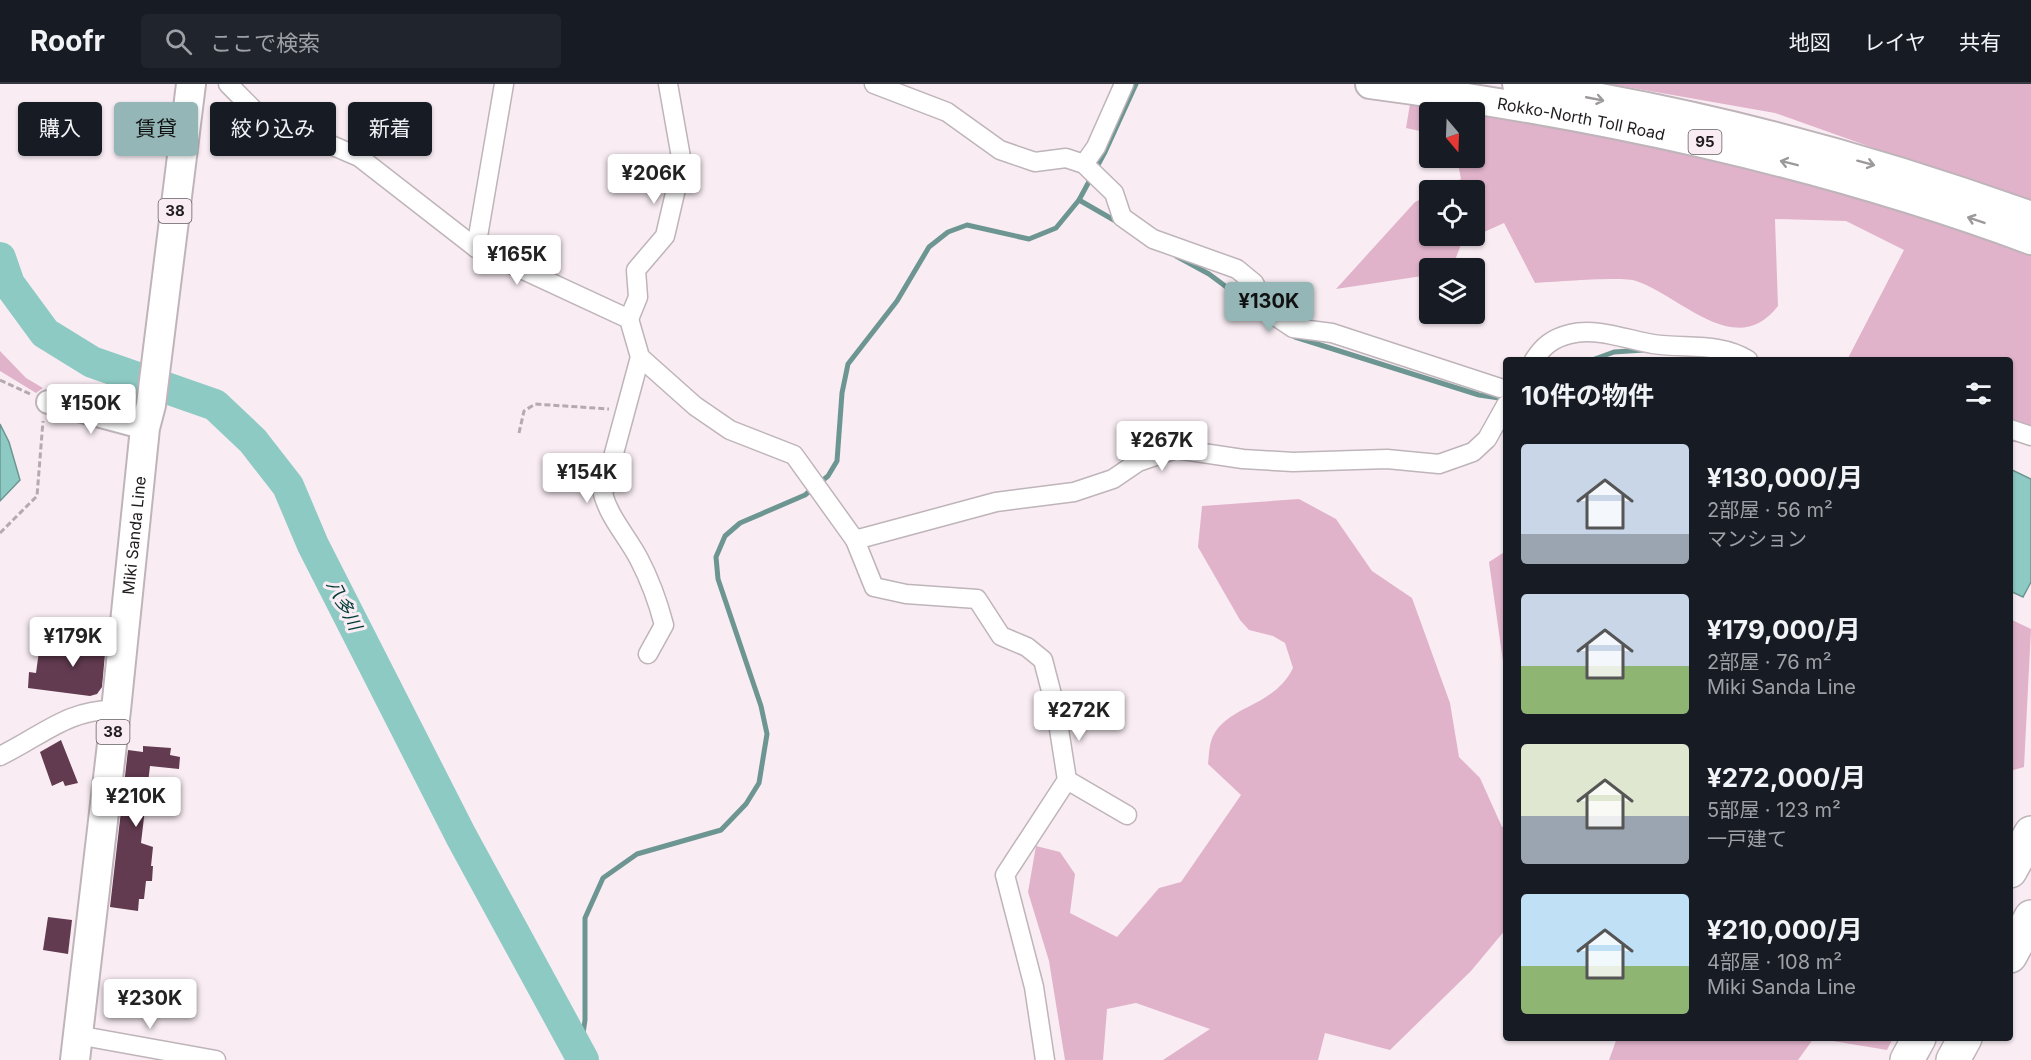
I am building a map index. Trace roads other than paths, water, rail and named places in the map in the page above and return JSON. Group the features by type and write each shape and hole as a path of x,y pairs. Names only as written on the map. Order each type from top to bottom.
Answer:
{"highway":[{"path":"2013,866 2031,833"},
{"path":"2013,950 2031,917"},
{"path":"1907,1060 1917,1041"},
{"path":"1953,1060 1963,1041"}],"main road":[{"name":"Miki Sanda Line","path":"76,1048 148,416 160,338 191,84"},
{"name":"Rokko-North Toll Road","path":"1370,84 1484,99 1687,138 1830,173 2031,240"},
{"name":"Rokko-North Toll Road","path":"1517,84 1710,121 1930,181 2031,216"}],"street":[{"path":"228,84 257,113 359,157 476,248 629,319"},
{"path":"476,248 504,84"},
{"path":"648,654 664,625 658,603 638,558 609,513 603,494 640,357 629,319 638,297 636,270 665,236 682,163 668,84"},
{"path":"855,540 996,502 1074,492 1113,479 1138,462 1176,449 1243,459 1293,462 1387,459 1439,464 1473,452 1487,439 1503,396 1332,333 1293,328 1275,316 1254,283 1237,269 1153,239 1122,217 1114,193 1085,165 1066,158 1035,162 1000,150 947,112 874,84"},
{"path":"1085,165 1096,147 1124,84"},
{"path":"1536,357 1545,345 1571,334 1589,332 1656,344 1705,346 1736,352 1744,357"},
{"path":"640,357 687,398 730,430 795,455 811,481 855,540 874,586 906,594 976,598 1001,636 1026,647 1043,660 1056,710 1067,780 1005,875 1034,987 1045,1060"},
{"path":"48,402 148,416"},
{"path":"2013,430 2031,436"},
{"path":"0,756 61,721 94,709 116,710"},
{"path":"1067,780 1127,815"},
{"path":"76,1048 216,1060"}],"waterway":[{"path":"580,1054 585,1020 585,918 603,878 637,854 721,830 746,804 759,783 767,734 761,706 718,579 716,557 725,536 740,523 805,495 828,476 837,461 842,393 848,364 897,301 929,247 948,232 967,225 1029,239 1056,228 1079,200 1105,152 1136,84"},
{"path":"1079,200 1119,223"},
{"path":"1176,256 1209,274 1268,318"},
{"name":"八多川","path":"0,258 9,284 45,333 92,362 215,405 253,441 288,486 313,545 461,836 583,1060"},
{"path":"1295,337 1479,395 1503,399"},
{"path":"1600,357 1614,352 1644,350"}]}
